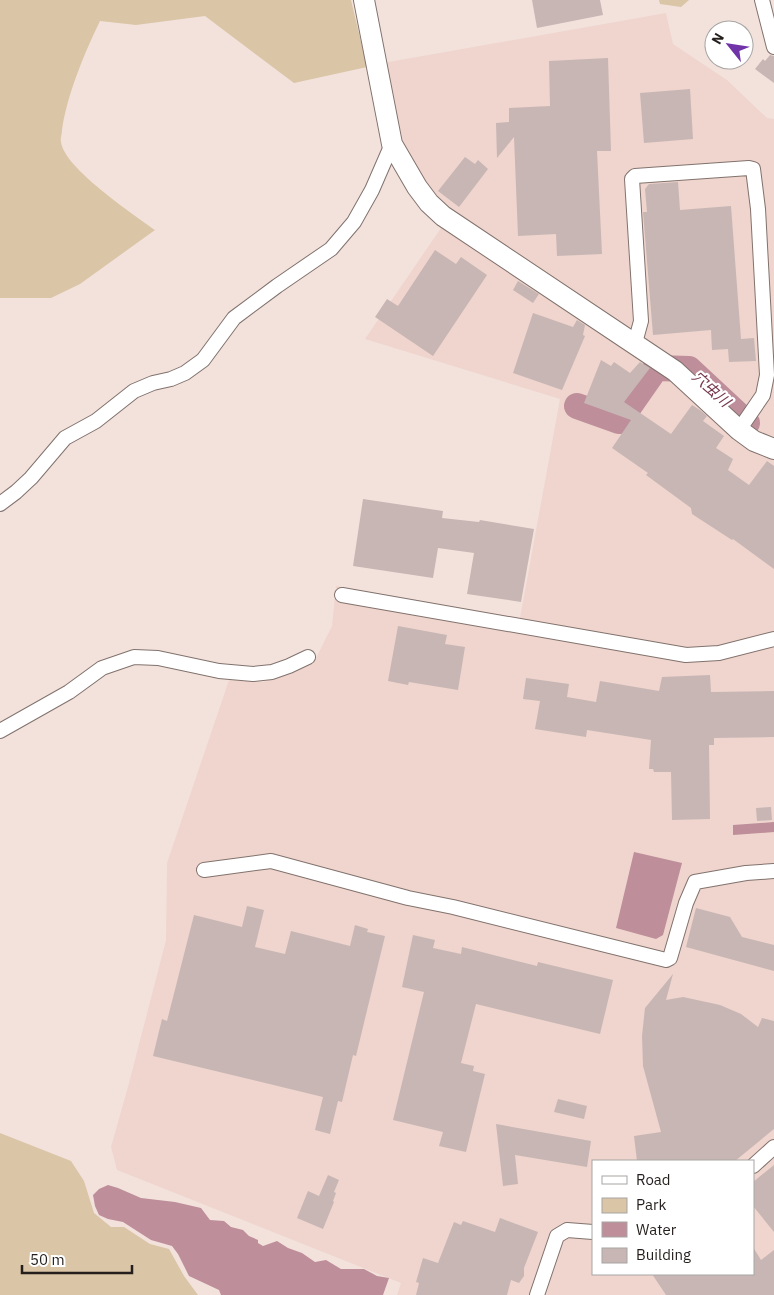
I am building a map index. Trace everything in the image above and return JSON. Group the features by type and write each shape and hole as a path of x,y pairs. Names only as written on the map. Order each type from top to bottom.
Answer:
{"street":[{"path":"364,0 392,144 417,187 429,203 443,216 675,371 739,430 754,441 774,449"},
{"path":"762,0 774,47"},
{"path":"0,504 31,478 65,438 96,421 134,391 153,382 171,379 185,373 203,360 234,318 331,249 354,222 372,190 392,144"},
{"path":"634,343 641,321 632,179 635,176 753,169 758,209 767,375 763,395 739,430"},
{"path":"342,595 686,655 719,652 774,638"},
{"path":"0,731 69,692 102,668 134,657 158,658 219,671 253,674 280,669 308,657"},
{"path":"204,870 271,861 408,898 453,907 666,960 670,958 686,904 695,882 746,873 774,871"},
{"path":"754,1165 774,1147"},
{"path":"537,1295 556,1236 567,1230 592,1232"}],"shaded area":[{"path":"666,13 673,44 704,65 704,70 712,70 727,80 767,118 774,119 774,1295 397,1295 401,1283 117,1170 111,1147 166,940 167,863 229,680 263,682 291,673 314,662 332,626 336,586 520,618 560,399 365,339 452,212 421,182 394,122 383,63"}],"green space":[{"path":"0,0 351,0 367,67 294,83 205,16 136,25 100,21 72,89 64,117 61,142 65,153 86,177 116,202 155,230 80,284 51,298 0,298"},
{"path":"659,0 689,0 681,7 660,4"},
{"path":"0,1133 71,1161 84,1181 94,1213 111,1227 124,1227 150,1244 169,1249 184,1276 198,1295 0,1295"}],"water":[{"path":"774,822 774,832 733,835 733,825"},
{"path":"634,852 682,863 663,935 656,939 616,928"},
{"path":"108,1185 141,1198 175,1202 201,1208 210,1220 224,1221 231,1227 243,1230 249,1236 258,1240 258,1243 263,1246 277,1241 288,1248 302,1253 315,1262 326,1260 341,1269 364,1269 377,1276 389,1278 383,1295 221,1295 219,1290 189,1276 172,1246 151,1240 123,1222 99,1215 93,1195 99,1189"}],"building":[{"path":"532,0 600,0 603,15 537,28"},
{"path":"770,55 774,56 774,83 755,69 763,59 765,61"},
{"path":"608,58 611,151 597,151 602,254 557,256 556,234 518,236 514,137 497,158 496,123 509,122 509,108 550,106 549,61"},
{"path":"690,89 693,139 644,143 640,93"},
{"path":"465,157 475,164 478,160 488,169 459,207 438,191"},
{"path":"678,182 680,210 731,206 741,339 754,338 756,361 729,362 728,349 712,350 711,330 653,335 643,212 647,212 645,189 649,184"},
{"path":"435,250 456,264 461,257 487,275 433,356 375,317 387,299 398,306"},
{"path":"518,281 539,294 533,303 513,290"},
{"path":"533,313 573,327 577,320 585,325 583,335 585,336 562,390 513,373"},
{"path":"601,360 611,366 614,362 630,373 640,362 650,368 624,402 671,434 692,405 700,410 707,416 703,421 724,436 716,448 733,459 728,470 749,485 767,461 774,466 774,569 733,539 692,514 691,508 646,475 648,473 612,448 631,420 584,403"},
{"path":"363,499 443,511 442,518 479,522 480,520 534,529 521,602 467,594 474,553 438,548 433,578 353,566"},
{"path":"398,626 447,635 445,644 465,647 458,690 409,682 408,685 388,681"},
{"path":"710,675 711,692 774,691 774,737 714,738 714,745 709,745 710,819 672,820 671,772 654,772 653,769 649,769 651,740 587,730 586,737 535,729 540,701 523,699 526,678 569,684 567,697 596,702 600,681 659,691 662,677"},
{"path":"771,807 772,820 757,821 756,808"},
{"path":"247,906 264,910 255,947 285,954 291,931 350,946 355,925 368,929 367,932 385,936 356,1056 353,1055 342,1102 338,1101 330,1134 315,1130 323,1097 153,1056 162,1019 167,1021 194,915 242,927"},
{"path":"696,908 730,917 742,937 774,945 774,971 686,947"},
{"path":"413,935 435,940 433,948 461,954 462,947 537,966 538,962 613,980 600,1034 476,1004 461,1063 474,1066 473,1071 485,1074 466,1152 439,1146 443,1132 393,1120 424,992 402,987"},
{"path":"673,974 666,1000 683,997 720,1005 741,1014 758,1027 762,1018 774,1021 774,1129 736,1160 637,1160 634,1136 661,1132 643,1066 642,1036 645,1008"},
{"path":"558,1099 587,1106 584,1119 554,1112"},
{"path":"496,1124 591,1141 587,1167 515,1155 518,1184 503,1186"},
{"path":"774,1165 774,1232 754,1207 754,1181"},
{"path":"328,1175 339,1180 334,1192 336,1193 334,1202 323,1229 297,1218 308,1191 319,1196"},
{"path":"500,1218 538,1232 524,1268 524,1276 519,1283 511,1280 507,1295 416,1295 419,1283 416,1282 423,1258 438,1263 454,1222 461,1225 463,1221 495,1232"},
{"path":"754,1249 761,1260 774,1250 774,1295 666,1295 653,1275 754,1275"}],"waterway":[{"name":"穴虫川","path":"577,406 619,421 656,368 689,369 747,423"}]}
